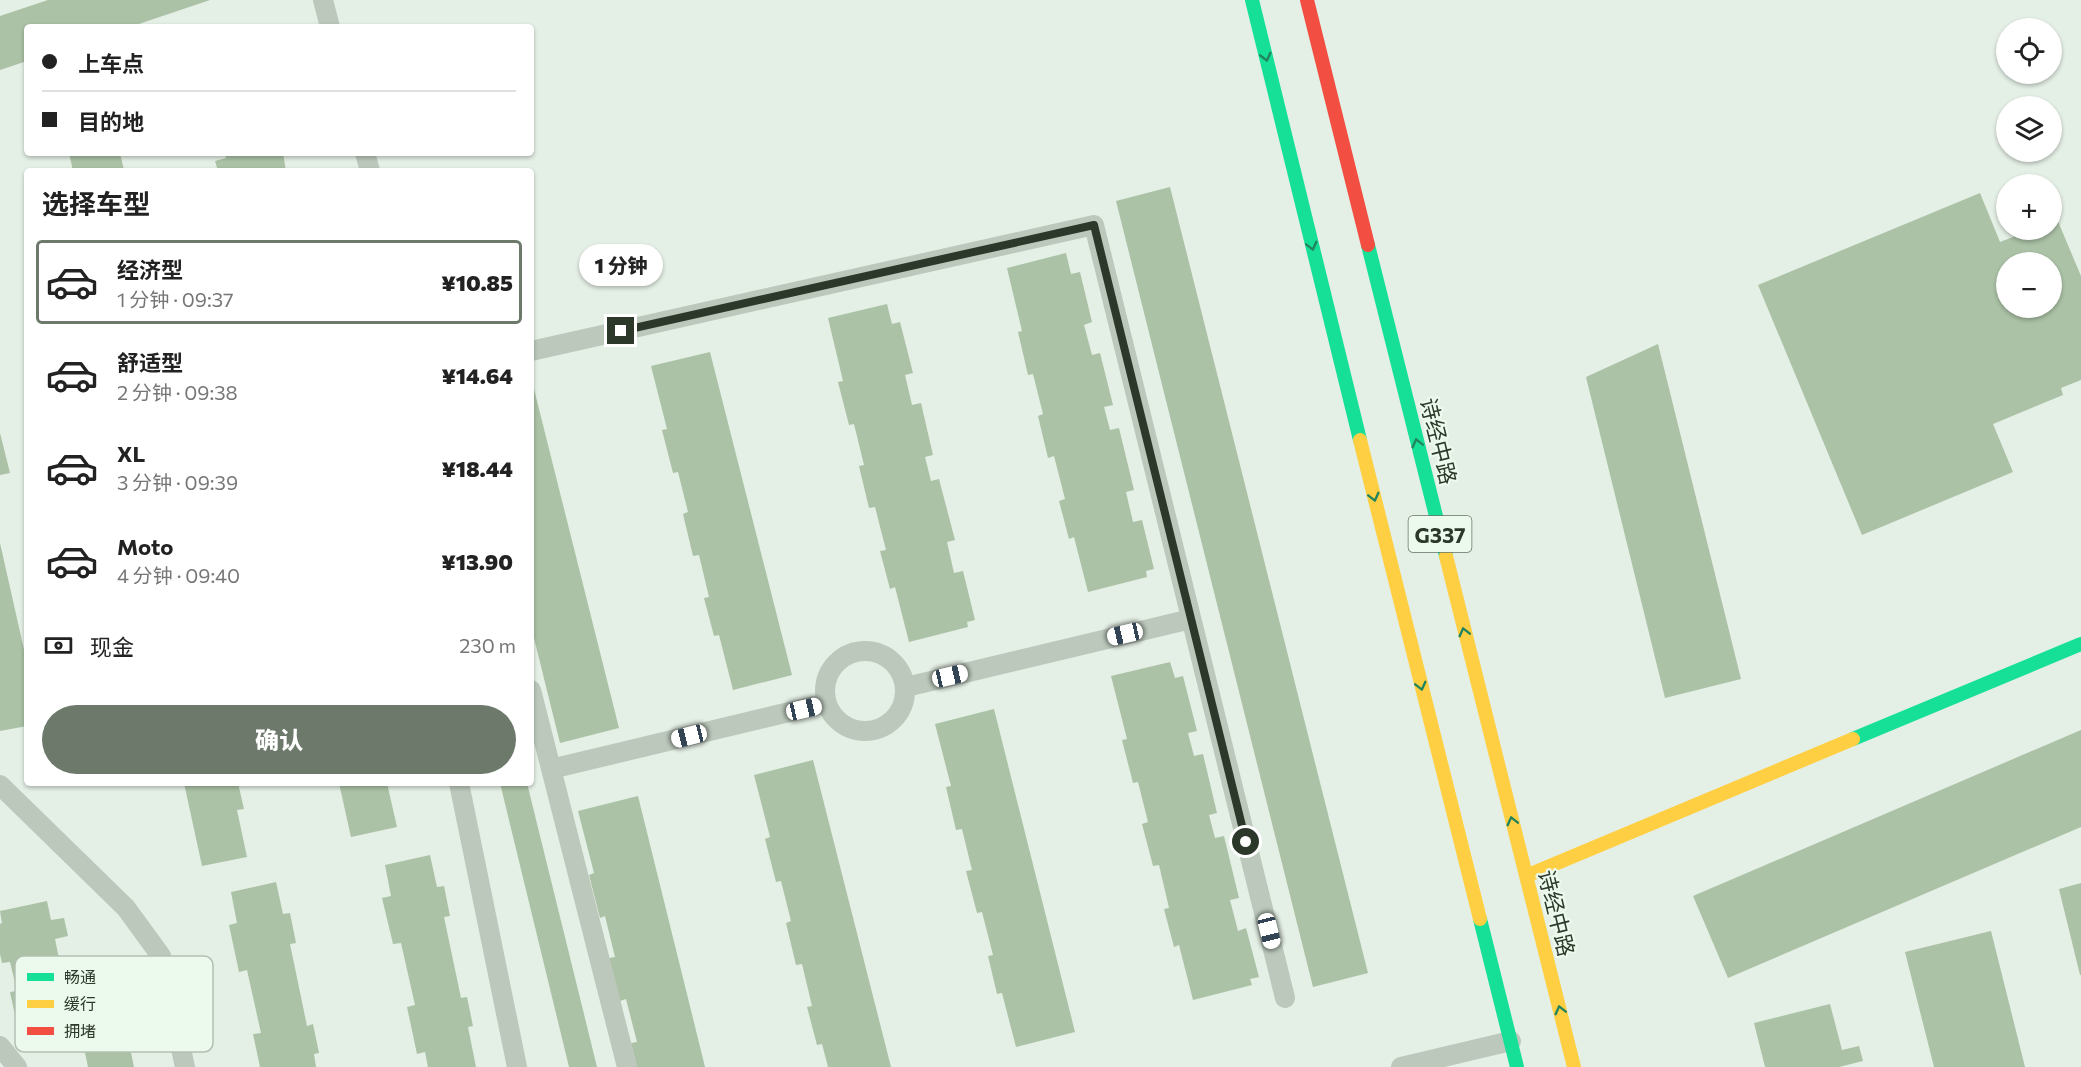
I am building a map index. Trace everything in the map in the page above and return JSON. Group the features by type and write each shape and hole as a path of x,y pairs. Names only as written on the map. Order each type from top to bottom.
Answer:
{"main road":[{"name":"G337","path":"1252,0 1421,689 1517,1067"},
{"name":"诗经中路","path":"1307,0 1574,1067"},
{"path":"1526,876 2081,644"}],"lane":[{"path":"323,0 329,24"},
{"path":"534,350 1094,225 1285,998"},
{"path":"906,687 1191,619"},
{"path":"859,651 875,652 890,659 900,671 906,687 904,703 896,718 885,727 873,731 859,732 846,727 835,718 827,704 825,686 830,670 842,657 859,651"},
{"path":"534,702 627,1067"},
{"path":"551,769 827,704"},
{"path":"0,785 126,908 161,956"},
{"path":"460,786 517,1067"},
{"path":"1401,1067 1511,1041"},
{"path":"0,1046 17,1067"},
{"path":"182,1052 185,1067"}],"building":[{"path":"48,0 210,0 139,24 24,24 24,62 0,70 0,16"},
{"path":"70,156 121,156 124,168 72,168"},
{"path":"226,156 284,156 286,168 217,168 215,161 226,158"},
{"path":"1170,187 1368,973 1313,987 1116,201"},
{"path":"1980,193 1996,232 1996,240 2000,242 2005,240 2062,240 2062,231 2081,276 2081,380 2061,388 2063,395 1993,424 2013,472 1862,535 1758,285"},
{"path":"1066,253 1071,274 1080,272 1092,322 1084,325 1092,355 1100,353 1113,405 1104,407 1110,430 1119,428 1134,490 1126,492 1133,522 1142,520 1154,569 1146,571 1147,577 1088,592 1074,537 1069,539 1059,501 1065,499 1054,456 1048,458 1038,416 1043,414 1033,374 1028,375 1018,332 1022,331 1007,268"},
{"path":"887,304 892,324 900,322 913,373 905,375 912,405 921,403 933,455 925,457 931,481 939,479 955,540 947,542 954,573 963,571 975,620 967,622 968,627 909,642 895,587 890,589 880,551 886,550 875,507 869,508 859,466 864,465 854,424 849,425 838,382 843,381 828,318"},
{"path":"1658,344 1741,679 1665,698 1586,377"},
{"path":"710,352 792,675 733,690 719,635 714,636 704,598 709,597 699,555 693,556 683,514 688,512 678,472 673,473 662,430 667,429 651,366"},
{"path":"534,389 619,728 560,743 534,638"},
{"path":"0,433 10,473 0,475"},
{"path":"0,543 24,650 24,727 0,731"},
{"path":"1170,662 1175,678 1183,676 1197,731 1188,733 1194,756 1203,754 1217,813 1209,815 1215,838 1224,836 1239,898 1230,900 1238,931 1246,928 1259,977 1250,979 1252,985 1193,1000 1179,945 1174,947 1164,909 1169,908 1159,865 1153,866 1142,824 1148,822 1138,782 1133,783 1122,740 1127,739 1111,676"},
{"path":"994,709 1075,1032 1016,1047 1002,993 997,994 988,956 993,955 982,912 977,913 966,871 972,870 962,829 956,830 946,787 951,786 935,724"},
{"path":"2081,730 2081,827 1728,978 1693,896"},
{"path":"813,760 891,1067 828,1067 822,1044 817,1045 807,1007 812,1006 802,964 796,965 786,923 791,921 781,881 776,882 765,839 770,837 754,775"},
{"path":"185,786 239,786 244,809 237,810 247,857 202,866"},
{"path":"340,786 388,786 397,827 351,837"},
{"path":"501,786 528,786 597,1067 569,1067"},
{"path":"638,796 705,1067 637,1067 631,1043 637,1042 626,999 620,1001 609,958 615,957 605,916 600,918 589,875 594,873 578,811"},
{"path":"430,855 437,887 444,886 450,916 444,917 461,998 467,997 473,1026 468,1027 476,1067 428,1067 425,1052 417,1054 407,1007 415,1005 401,943 393,944 382,898 391,896 385,865"},
{"path":"276,882 283,914 290,913 296,943 290,944 307,1026 313,1024 319,1053 314,1054 316,1067 260,1067 253,1034 261,1033 247,970 239,972 229,925 237,923 231,892"},
{"path":"2081,883 2081,975 2080,975 2059,889"},
{"path":"47,901 51,920 64,918 68,936 55,939 58,956 15,956 15,983 10,962 2,963 0,954 0,924 2,923 0,911"},
{"path":"1991,931 2025,1067 1934,1067 1905,952"},
{"path":"15,991 15,1015 10,992"},
{"path":"1830,1004 1842,1050 1859,1046 1863,1061 1839,1067 1765,1067 1754,1023"},
{"path":"85,1052 131,1052 134,1067 88,1067"}],"traffic: fast":[{"path":"1252,0 1360,440"},
{"path":"1368,245 1446,556"},
{"path":"1853,739 2081,644"},
{"path":"1480,919 1517,1067"}],"traffic: slow":[{"path":"1360,440 1480,919"},
{"path":"1446,556 1574,1067"},
{"path":"1526,876 1853,739"}],"traffic: jam":[{"path":"1307,0 1368,245"}],"route":[{"path":"621,331 1094,225 1246,842"}]}
